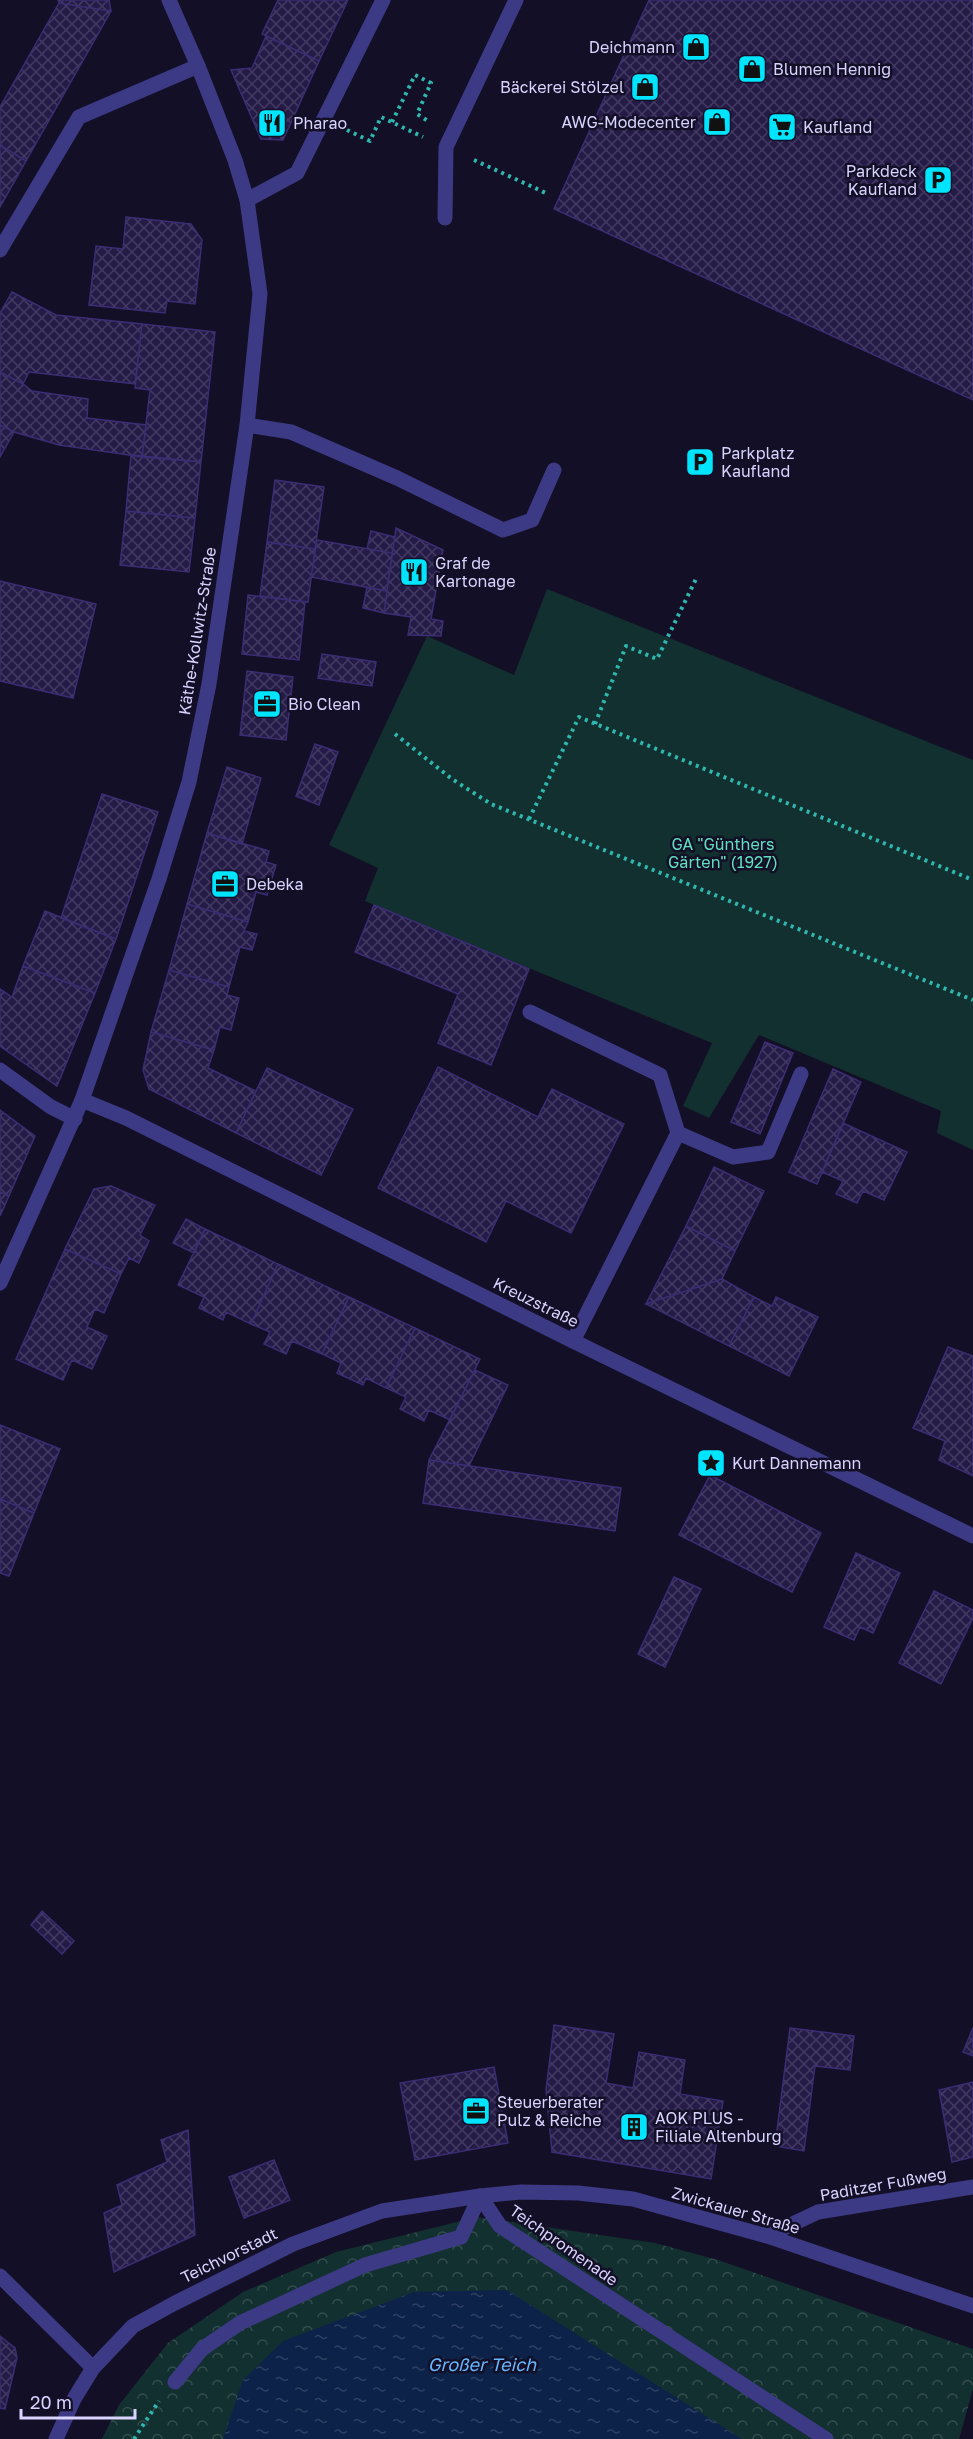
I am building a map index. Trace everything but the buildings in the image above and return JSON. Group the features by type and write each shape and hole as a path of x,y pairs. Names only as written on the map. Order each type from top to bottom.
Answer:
{"street":[{"name":"Käthe-Kollwitz-Straße","path":"0,1283 75,1119 159,879 189,782 209,684 247,425 260,294 248,200 235,160 198,66 169,0"},
{"path":"248,200 297,173 383,0"},
{"path":"445,218 446,147 516,0"},
{"path":"0,250 79,117 198,66"},
{"path":"247,425 291,432 397,478 503,530 532,520 554,470"},
{"path":"530,1012 660,1075 678,1133 573,1341"},
{"path":"0,1070 51,1107 75,1119"},
{"path":"678,1133 733,1157 768,1152 801,1074"},
{"name":"Kreuzstraße","path":"82,1100 126,1118 573,1341 973,1536"},
{"name":"Paditzer Fußweg","path":"767,2236 818,2212 973,2187"},
{"name":"Zwickauer Straße","path":"480,2196 521,2192 578,2193 633,2199 767,2236 973,2306"},
{"path":"175,2382 202,2349 240,2322 365,2265 461,2237 480,2196"},
{"name":"Teichvorstadt","path":"56,2439 74,2399 93,2368 134,2326 293,2244 382,2211 480,2196"},
{"name":"Teichpromenade","path":"480,2196 500,2226 826,2439"},
{"path":"0,2276 93,2368"}],"path":[{"path":"392,122 415,75 432,83 417,114 429,120 422,136"},
{"path":"325,119 370,141 381,117 548,194"},
{"path":"595,724 626,646 657,659 696,579"},
{"path":"529,819 579,717 973,880"},
{"path":"395,734 452,779 491,804 973,1000"},
{"path":"134,2439 153,2409 175,2382"}],"green space":[{"name":"GA \"Günthers Gärten\" (1927)","path":"547,589 973,760 973,1150 937,1133 941,1111 759,1035 709,1118 683,1106 712,1043 365,901 378,868 329,845 427,636 514,675"},
{"path":"477,2217 655,2243 718,2260 973,2349 973,2389 959,2439 102,2439 119,2405 168,2343 243,2292 336,2252"}],"water":[{"name":"Großer Teich","path":"507,2290 742,2439 223,2439 243,2380 283,2341 414,2292"}],"place":[{"name":"Deichmann","path":"696,47"},
{"name":"Blumen Hennig","path":"752,69"},
{"name":"Bäckerei Stölzel","path":"645,87"},
{"name":"AWG-Modecenter","path":"717,122"},
{"name":"Pharao","path":"272,123"},
{"name":"Kaufland","path":"782,127"},
{"name":"Parkdeck Kaufland","path":"938,180"},
{"name":"Parkplatz Kaufland","path":"700,462"},
{"name":"Graf de Kartonage","path":"414,572"},
{"name":"Bio Clean","path":"267,704"},
{"name":"Debeka","path":"225,884"},
{"name":"Kurt Dannemann","path":"711,1463"},
{"name":"Steuerberater Pulz & Reiche","path":"476,2111"},
{"name":"AOK PLUS - Filiale Altenburg","path":"634,2127"}]}
